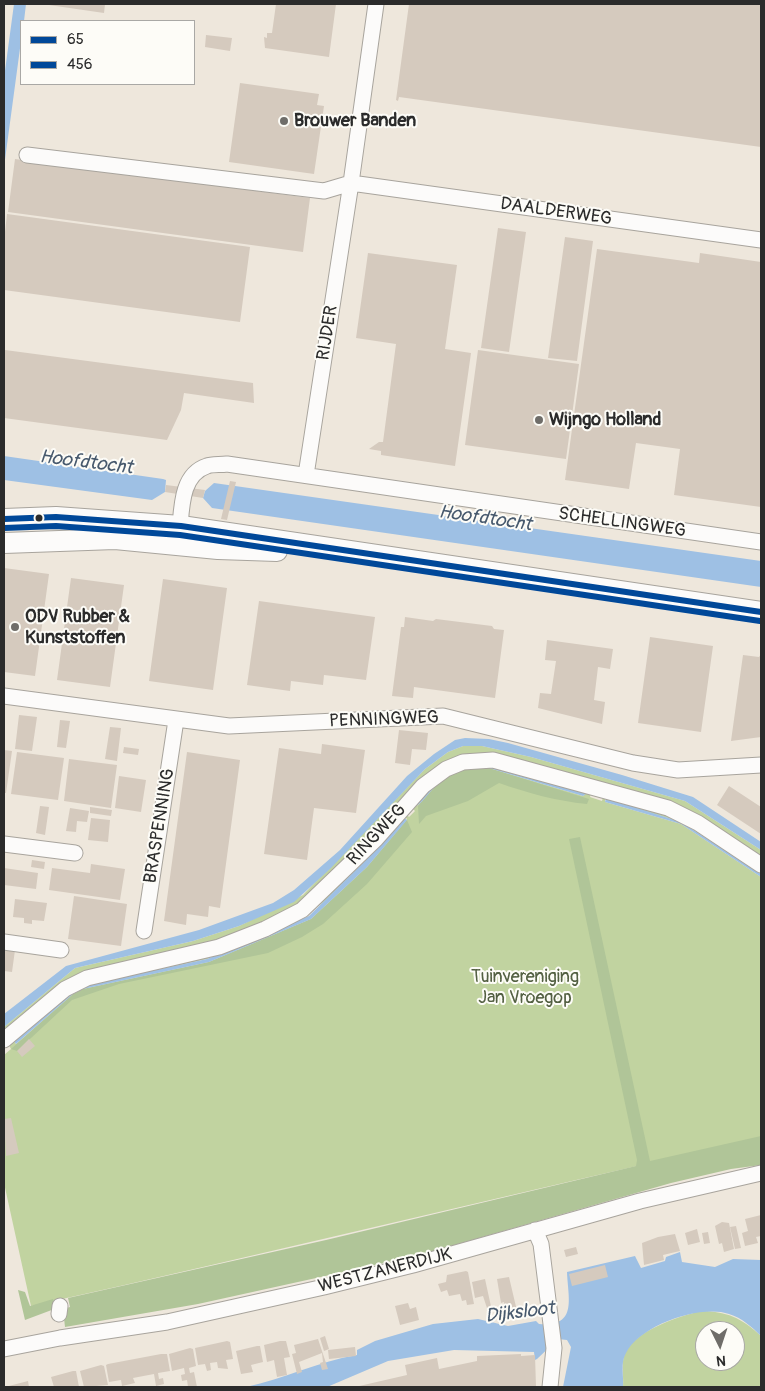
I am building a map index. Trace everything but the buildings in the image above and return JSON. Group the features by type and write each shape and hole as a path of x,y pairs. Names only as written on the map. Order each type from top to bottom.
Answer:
{"main road":[{"path":"4,520 56,517 179,536 360,553 761,612"},
{"path":"4,543 179,536"}],"street":[{"name":"RIJDER","path":"306,475 351,184 376,4"},
{"path":"27,155 324,191 351,184"},
{"name":"DAALDERWEG","path":"351,184 761,240"},
{"path":"179,536 186,488 193,474 207,466 227,464 306,475"},
{"name":"SCHELLINGWEG","path":"306,475 761,542"},
{"name":"PENNINGWEG","path":"4,696 229,726 443,716 633,763 678,770 761,765"},
{"name":"BRASPENNING","path":"144,931 176,720"},
{"name":"RINGWEG","path":"4,1040 65,989 87,978 219,946 266,929 302,910 376,839 423,786 446,769 463,762 493,760 668,808 698,824 761,865"},
{"path":"4,844 75,853"},
{"path":"4,942 61,950"},
{"name":"WESTZANERDIJK","path":"4,1349 60,1334 167,1322 211,1313 413,1265 640,1201 761,1173"},
{"path":"535,1230 541,1244 554,1348 550,1387"}],"green space":[{"path":"463,746 482,746 531,757 685,801 761,850 761,861 705,824 464,757 303,904 228,939 88,973 4,1035 4,1027 75,968 193,941 239,926 303,895 425,769 448,752"},
{"name":"Tuinvereniging Jan Vroegop","path":"483,764 501,766 592,791 590,797 602,801 604,793 676,815 761,869 761,873 681,822 605,799 605,802 681,824 761,877 761,1138 31,1306 4,1183 4,1055 11,1049 8,1043 68,991 90,981 200,956 229,947 290,921 318,902 405,813 409,817 415,811 411,807 424,792 416,806 438,783 451,775 473,768 489,768 583,796 586,793 494,766 474,765 449,774 425,792 426,790 434,783 451,772 461,768 472,765","holes":["405,817 407,819 367,867 311,919 209,962 83,989 73,994 16,1044 14,1041 72,992 81,987 207,959 301,920 326,900 370,856"]},
{"path":"475,767 489,768 589,799 587,804 564,801 499,783 468,801 426,816 419,824 418,806 430,792 450,776"},
{"path":"407,820 412,832 367,884 323,924 302,937 268,953 119,984 72,1000 17,1051 11,1049 73,994 83,989 209,962 311,919 367,867"},
{"path":"580,837 650,1161 761,1136 761,1165 731,1169 671,1183 416,1256 198,1304 65,1327 63,1309 70,1307 68,1298 326,1240 636,1166 637,1160 569,839"},
{"path":"18,1290 25,1292 30,1306 53,1299 57,1308 25,1320"},
{"path":"700,1311 709,1311 726,1314 742,1321 695,1321 695,1371 745,1371 745,1323 747,1324 761,1336 761,1387 623,1387 623,1360 629,1347 646,1332 668,1321"}],"water":[{"path":"14,4 26,4 24,20 20,20 20,48 4,167 4,78"},
{"path":"4,456 163,479 166,480 165,492 152,500 4,480"},
{"path":"214,483 761,561 761,587 212,508 203,498 205,491"},
{"path":"465,738 489,739 508,743 693,797 761,842 761,850 685,801 531,757 482,746 463,746 448,752 425,769 331,868 294,902 239,926 193,941 75,968 4,1027 4,1014 66,966 199,930 273,903 294,890 340,850 407,776 455,740"},
{"path":"474,765 494,766 587,793 583,796 489,768 473,768 458,772 444,779 416,806 424,792 432,785 449,774"},
{"path":"606,798 681,822 761,873 761,877 681,824 605,802"},
{"path":"403,817 407,820 367,867 311,919 209,962 83,989 73,994 16,1044 14,1041 72,992 91,984 207,959 309,916 370,856"},
{"path":"680,1252 682,1262 715,1267 733,1259 761,1260 761,1336 745,1321 729,1314 703,1312 672,1319 644,1334 633,1343 623,1361 623,1387 563,1387 571,1347 567,1340 558,1339 535,1360 534,1352 454,1350 388,1361 327,1387 246,1387 329,1361 357,1355 357,1350 375,1341 433,1324 478,1319 508,1326 536,1321 539,1324 551,1324 560,1321 568,1309 567,1272 635,1256 641,1268 665,1261 666,1257"}],"transit line":[{"name":"65","path":"4,519 56,517 181,526 761,612"},
{"name":"456","path":"4,528 56,526 180,535 760,621"}],"place":[{"name":"Brouwer Banden","path":"284,121"},
{"name":"Wijngo Holland","path":"539,420"},
{"name":"ODV Rubber & Kunststoffen","path":"15,627"}],"water label":[{"name":"Hoofdtocht","path":"86,463"},
{"name":"Hoofdtocht","path":"485,519"},
{"name":"Dijksloot","path":"520,1313"}]}
